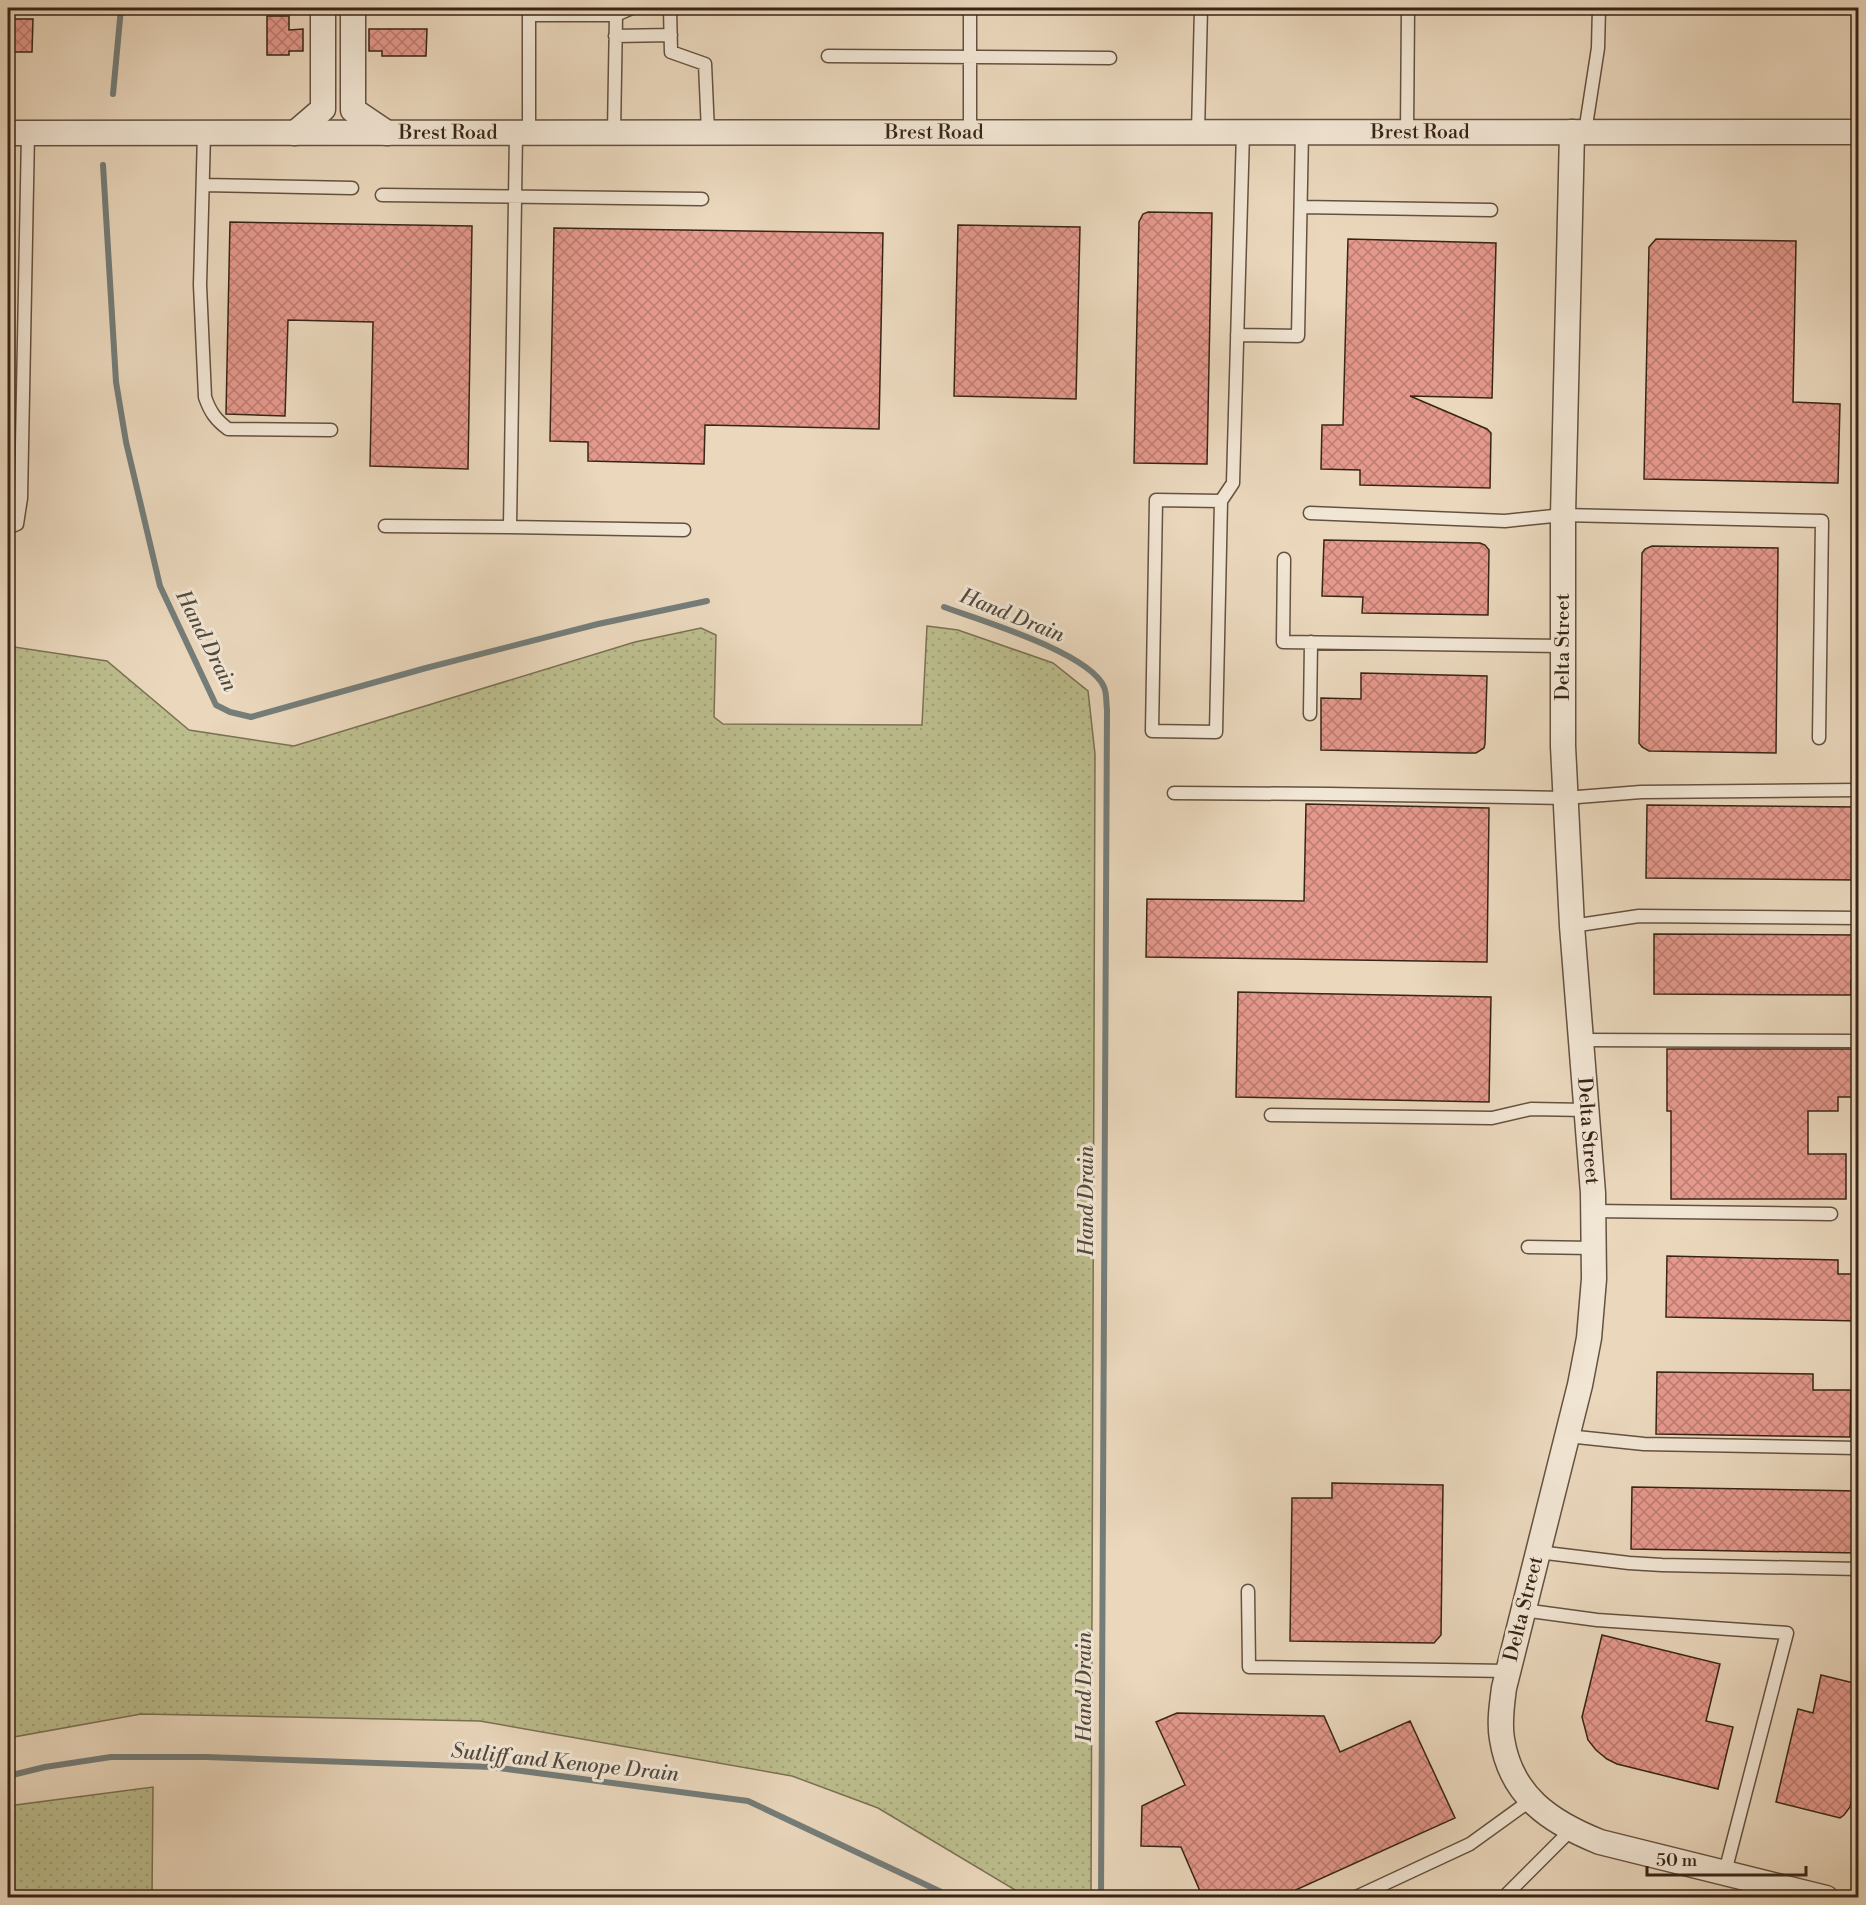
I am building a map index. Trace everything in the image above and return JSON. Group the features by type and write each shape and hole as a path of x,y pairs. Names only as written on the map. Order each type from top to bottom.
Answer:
{"street":[{"path":"295,133 323,109 323,8"},
{"path":"353,8 353,110 387,133"},
{"name":"Delta Street","path":"1579,132 1563,515 1563,646 1565,798 1593,1211 1594,1279 1589,1338 1580,1385 1508,1671 1503,1697 1502,1737 1506,1757 1514,1776 1531,1800 1545,1813 1571,1830 1600,1842 1725,1872 1757,1889 1826,1898"},
{"name":"Brest Road","path":"18,133 1858,132"}],"lane":[{"path":"510,527 515,196 522,132 529,15 616,15 632,8"},
{"path":"670,8 671,51 705,64 708,132"},
{"path":"970,8 970,132"},
{"path":"1197,132 1201,8"},
{"path":"1407,132 1408,8"},
{"path":"1579,132 1598,48 1599,8"},
{"path":"614,132 616,15"},
{"path":"615,36 670,35"},
{"path":"828,56 1110,58"},
{"path":"1221,501 1156,500 1152,731 1216,732 1221,501 1233,483 1243,132"},
{"path":"1237,335 1298,336 1302,132"},
{"path":"8,528 17,524 21,498 18,133"},
{"path":"204,133 200,285 205,397 209,410 218,422 228,429 332,430"},
{"path":"203,185 352,188"},
{"path":"382,195 702,199"},
{"path":"1301,207 1491,210"},
{"path":"1310,513 1505,521 1563,515 1822,521 1819,738"},
{"path":"384,526 684,530"},
{"path":"1284,559 1282,642 1563,646"},
{"path":"1310,714 1311,642"},
{"path":"1174,793 1565,798 1641,792 1858,790"},
{"path":"1572,926 1639,916 1858,918"},
{"path":"1581,1040 1858,1041"},
{"path":"1271,1115 1492,1118 1531,1109 1586,1110"},
{"path":"1593,1211 1831,1214"},
{"path":"1528,1247 1593,1248"},
{"path":"1567,1436 1644,1444 1858,1448"},
{"path":"1538,1552 1662,1565 1858,1569"},
{"path":"1248,1591 1249,1667 1508,1671"},
{"path":"1523,1610 1597,1620 1787,1633 1725,1872"},
{"path":"1354,1898 1470,1844 1531,1800"},
{"path":"1503,1898 1571,1830"}],"green space":[{"path":"927,626 958,630 1053,663 1088,691 1095,754 1091,1897 1022,1897 1017,1891 878,1808 792,1776 480,1721 141,1714 8,1738 8,646 107,661 189,730 294,746 635,642 701,628 716,635 714,717 723,724 922,725"},
{"path":"153,1787 152,1897 8,1897 8,1806"}],"building":[{"path":"267,16 289,16 289,30 303,29 303,51 289,51 289,55 267,55"},
{"path":"8,19 33,19 32,52 8,52"},
{"path":"369,29 427,29 426,56 382,56 382,51 369,51"},
{"path":"1148,212 1212,213 1207,464 1134,463 1139,222 1143,214"},
{"path":"230,222 472,226 468,469 370,466 373,322 288,320 285,416 226,414"},
{"path":"958,225 1080,227 1076,399 954,396"},
{"path":"554,228 883,233 879,429 705,425 704,464 588,461 588,442 550,441"},
{"path":"1348,239 1496,243 1492,398 1410,396 1487,429 1491,433 1490,488 1360,485 1360,470 1321,469 1322,425 1343,425"},
{"path":"1656,239 1796,241 1793,402 1840,404 1838,483 1644,479 1649,247"},
{"path":"1324,540 1480,543 1485,545 1489,550 1488,615 1362,613 1363,597 1322,596"},
{"path":"1652,546 1778,548 1776,753 1649,751 1639,743 1642,553"},
{"path":"1361,673 1487,676 1484,748 1476,753 1321,750 1321,698 1361,699"},
{"path":"1306,804 1489,808 1487,962 1146,957 1147,899 1304,901"},
{"path":"1647,805 1858,807 1857,880 1646,878"},
{"path":"1654,934 1858,935 1858,980 1851,980 1851,995 1654,994"},
{"path":"1238,992 1491,997 1489,1102 1236,1097"},
{"path":"1667,1049 1858,1049 1858,1097 1838,1097 1838,1111 1808,1111 1808,1154 1846,1154 1846,1199 1671,1199 1671,1111 1667,1111"},
{"path":"1667,1256 1838,1260 1838,1274 1858,1274 1858,1321 1666,1317"},
{"path":"1657,1372 1813,1374 1813,1390 1851,1390 1850,1437 1656,1434"},
{"path":"1332,1483 1443,1485 1441,1635 1434,1643 1290,1641 1292,1498 1332,1498"},
{"path":"1632,1487 1858,1491 1858,1553 1631,1549"},
{"path":"1602,1635 1720,1664 1706,1721 1733,1727 1718,1789 1617,1764 1596,1750 1588,1740 1582,1717"},
{"path":"1821,1675 1858,1684 1858,1769 1850,1807 1840,1818 1776,1802 1798,1709 1813,1713"},
{"path":"1177,1713 1324,1716 1340,1752 1410,1721 1455,1818 1278,1898 1203,1898 1181,1847 1141,1846 1142,1806 1185,1785 1156,1722"}],"waterway":[{"name":"Hand Drain","path":"113,94 121,8"},
{"name":"Hand Drain","path":"103,165 116,382 126,442 160,586 216,705 230,712 251,717 426,668 598,624 707,601"},
{"name":"Hand Drain","path":"944,607 1007,629 1057,650 1095,674 1104,687 1106,695 1101,1898"},
{"name":"Sutliff and Kenope Drain","path":"8,1776 45,1767 111,1757 206,1757 492,1767 748,1801 954,1898"}]}
